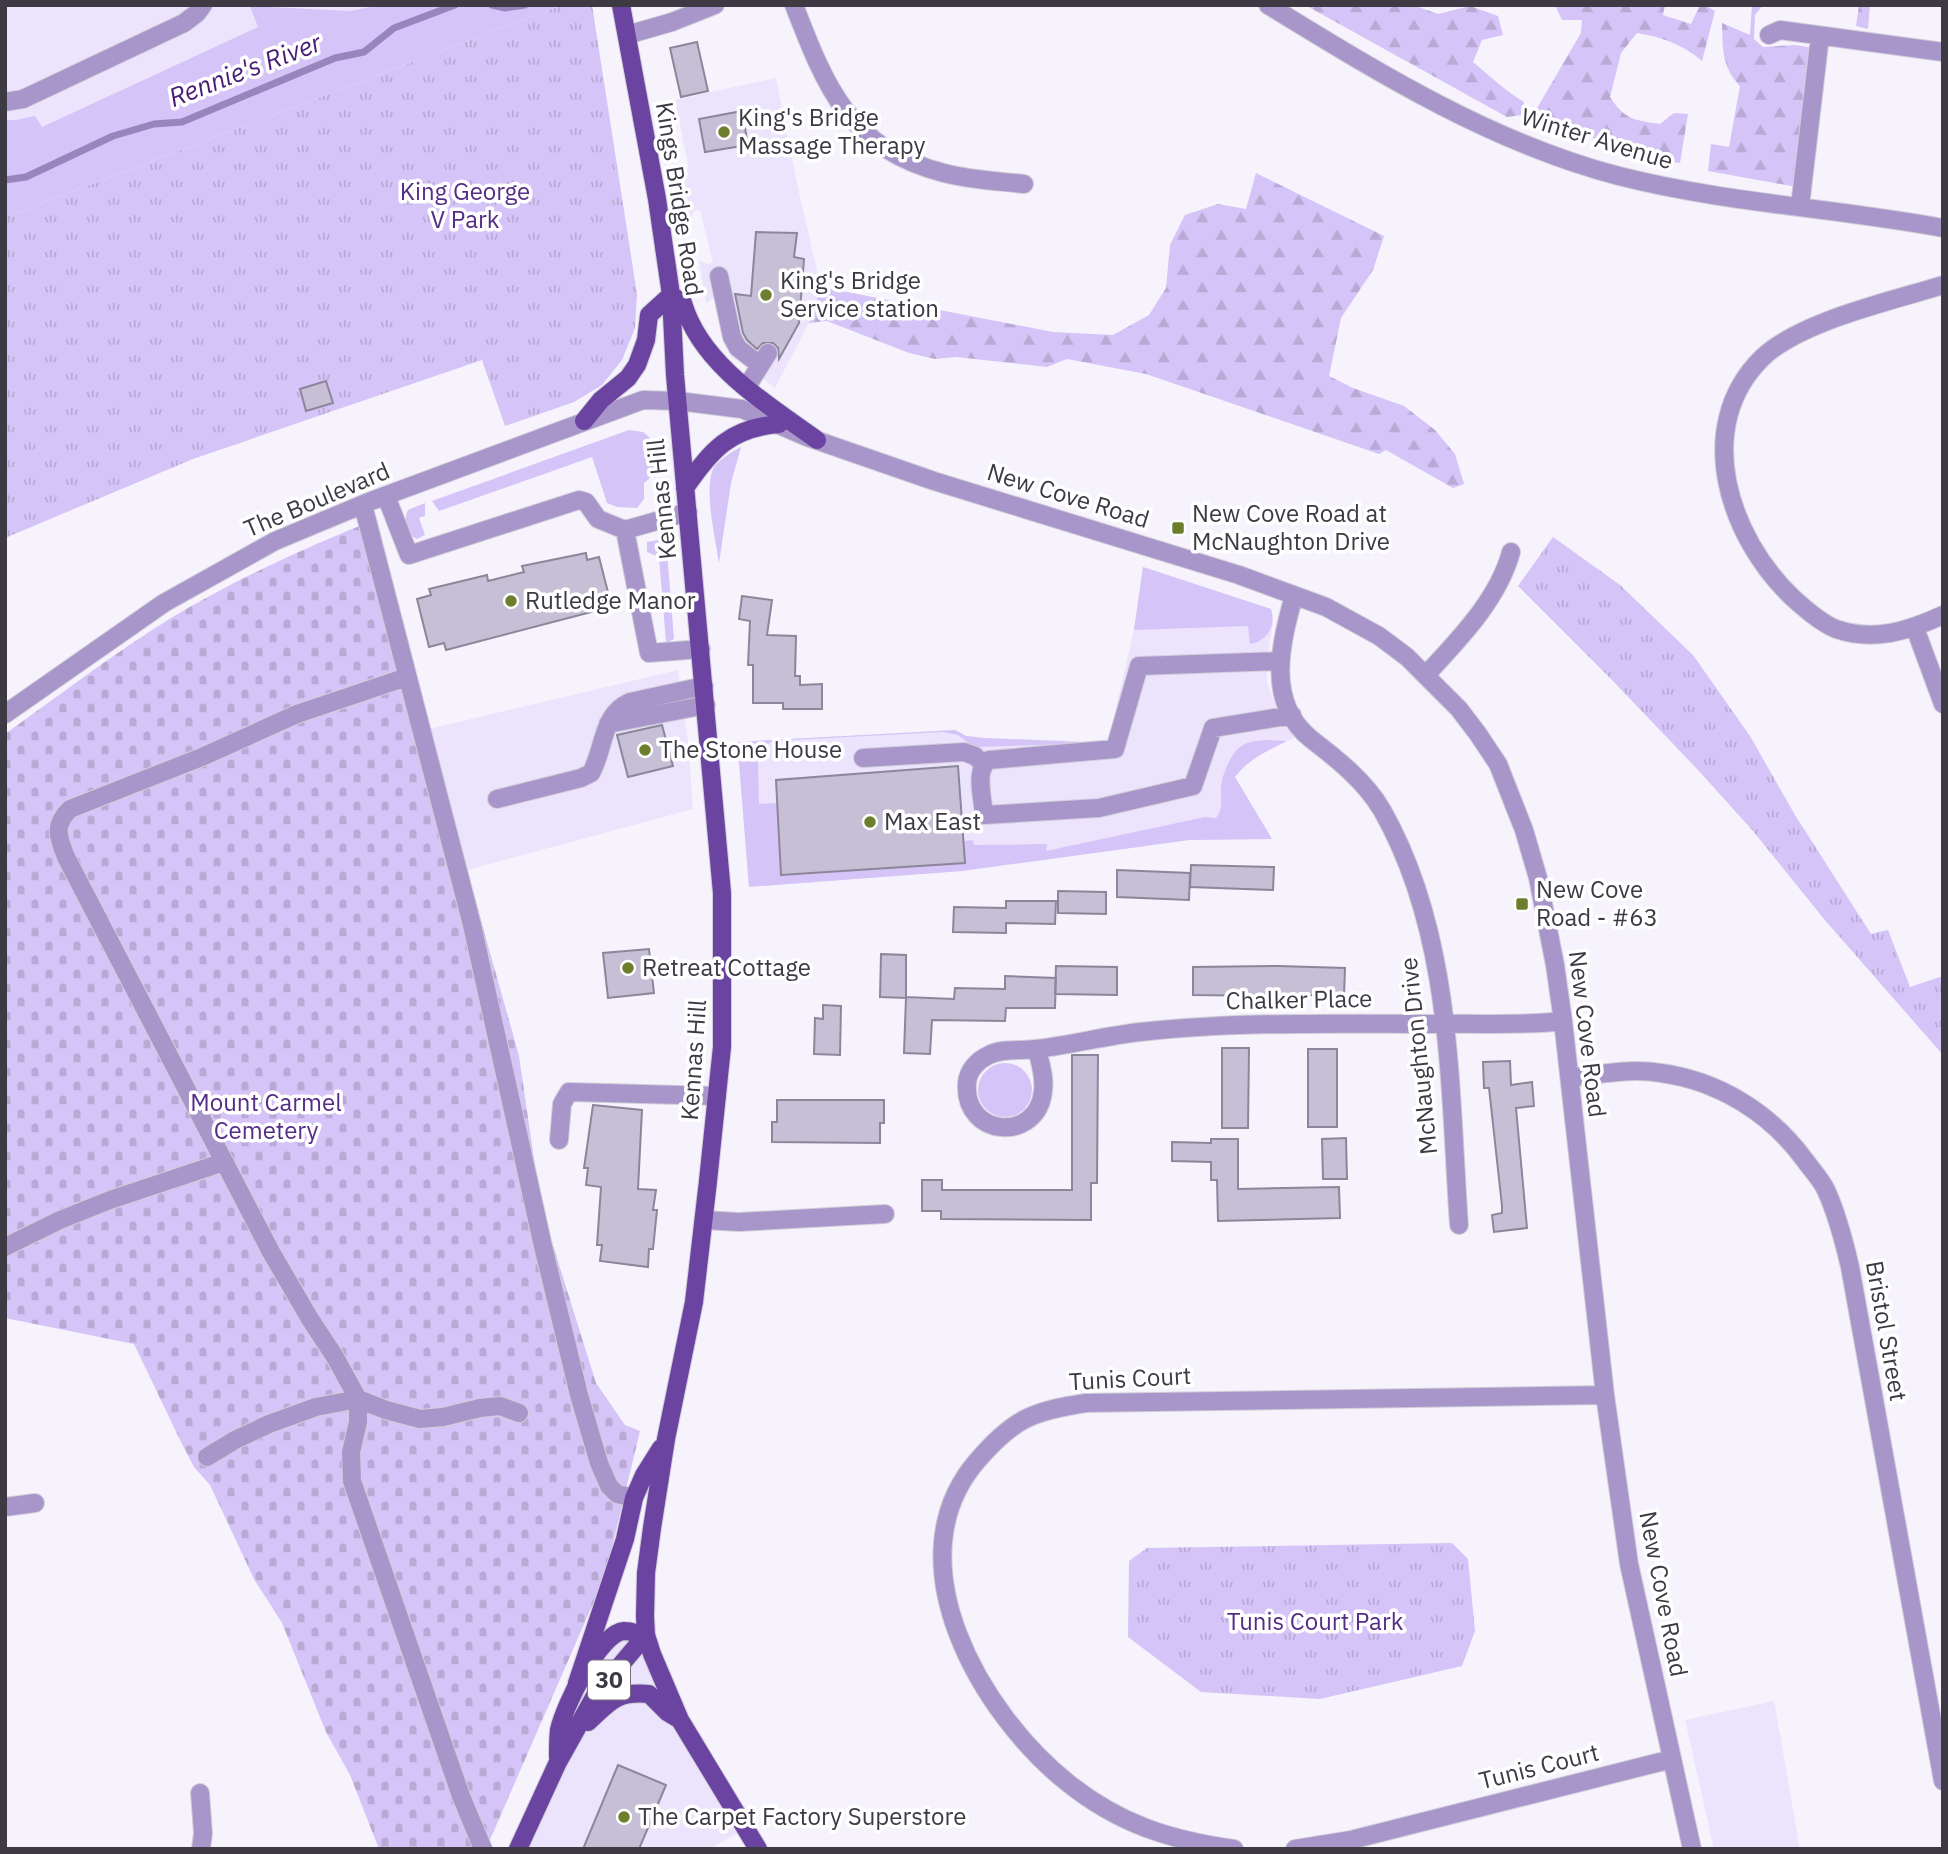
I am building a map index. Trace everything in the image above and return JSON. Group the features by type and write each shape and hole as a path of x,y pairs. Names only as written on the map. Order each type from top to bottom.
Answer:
{"main road":[{"name":"Kings Bridge Road","path":"621,5 657,199 671,295 678,401"},
{"path":"584,421 601,400 628,379 637,365 646,340 649,315 671,295 683,303 688,319 700,340 746,388 817,440"},
{"name":"Kennas Hill","path":"678,401 705,686 723,929 722,1047 704,1220 694,1302 666,1439 646,1573 646,1635 659,1675 680,1720"},
{"path":"685,488 708,456 721,445 743,431 757,426 779,425"},
{"path":"577,1683 625,1539 634,1498 644,1475 666,1439"},
{"name":"30","path":"517,1849 558,1762 596,1694 646,1635 624,1631 617,1634 605,1643 577,1683 559,1729 558,1762"},
{"path":"578,1727 589,1722 609,1701 626,1693 649,1695 680,1720 758,1849"}],"street":[{"path":"5,102 23,99 184,23 197,13 202,5"},
{"path":"627,35 672,22 715,5"},
{"path":"794,5 828,85 846,115 876,142 910,162 946,174 1024,184"},
{"name":"Winter Avenue","path":"1268,5 1442,107 1532,149 1617,176 1668,187 1943,228"},
{"path":"1769,35 1780,30 1943,52"},
{"path":"1800,206 1820,36"},
{"path":"719,276 732,337 738,348 764,359 746,388"},
{"path":"1943,285 1831,320 1793,338 1765,356 1748,374 1736,394 1729,413 1725,442 1729,494 1736,516 1779,585 1805,608 1834,628 1865,635 1892,634 1915,628 1943,615"},
{"name":"The Boulevard","path":"5,713 164,603 275,541 386,496 643,400 678,401"},
{"name":"New Cove Road","path":"678,401 742,409 817,440 934,481 1186,558 1294,595 1351,619 1379,636 1426,675 1459,709 1478,734 1498,764 1510,791 1538,878 1563,1021 1605,1395 1629,1564 1692,1849"},
{"path":"386,496 409,555 579,500 586,502 598,519 625,530 688,512"},
{"path":"363,505 472,925 542,1242 579,1395 599,1463 609,1486 617,1494 634,1498"},
{"path":"625,530 649,653 701,649"},
{"path":"1426,675 1490,600 1502,579 1511,552"},
{"name":"McNaughton Drive","path":"1294,595 1279,661 1282,689 1292,715 1308,737 1334,755 1380,807 1404,850 1419,893 1432,943 1444,1024 1459,1225"},
{"path":"1915,628 1943,704"},
{"path":"1279,661 1139,666 1115,749 989,760 983,764 980,771 984,815 1100,808 1193,786 1213,728 1292,715"},
{"path":"407,677 297,714 202,757 71,809 61,818 59,840 271,1251 358,1399 358,1422 351,1452 352,1481 457,1784 483,1849"},
{"path":"497,799 581,778 591,773 611,715 619,707 630,702 705,686"},
{"path":"608,723 706,705"},
{"path":"863,758 964,752 975,756 983,764"},
{"name":"Chalker Place","path":"1037,1049 1044,1077 1043,1093 1040,1107 1032,1117 1015,1127 995,1128 976,1117 966,1096 968,1076 977,1062 991,1053 1189,1027 1563,1021"},
{"name":"Bristol Street","path":"1570,1078 1632,1071 1659,1072 1689,1078 1718,1089 1770,1121 1789,1139 1825,1189 1842,1234 1850,1267 1943,1781"},
{"path":"559,1140 562,1104 569,1092 717,1096"},
{"path":"5,1247 60,1220 110,1200 224,1162"},
{"path":"704,1220 739,1222 885,1213"},
{"name":"Tunis Court","path":"1234,1849 1188,1842 1146,1829 1107,1809 1070,1785 1044,1762 1005,1719 959,1637 948,1603 942,1566 947,1513 956,1491 972,1467 1014,1424 1048,1409 1086,1403 1605,1395"},
{"path":"207,1457 269,1424 316,1407 358,1399 420,1419 500,1406 519,1413"},
{"path":"5,1507 35,1503"},
{"name":"Tunis Court","path":"1294,1849 1351,1844 1672,1759"},
{"path":"200,1793 203,1833 201,1849"}],"shaded area":[{"path":"5,5 380,5 195,76 5,154"},
{"path":"776,78 821,287 809,323 775,388 738,359 717,295 706,304 699,260 707,264 713,263 700,210 695,210 688,222 681,171 689,169 675,100"},
{"path":"1143,567 1271,609 1273,623 1267,682 1279,715 1296,737 1258,755 1242,767 1235,777 1272,839 1189,840 962,871 749,887 737,742 955,730 966,736 985,738 1108,742 1134,630"},
{"path":"678,670 688,741 693,809 467,870 429,729"},
{"path":"646,1635 659,1675 746,1828 710,1849 518,1849 558,1762 559,1729 605,1643"},
{"path":"1774,1701 1800,1849 1714,1849 1685,1720"}],"green space":[{"path":"380,5 562,5 5,217 5,120 35,116 42,127 258,27 250,6 350,11"},
{"name":"King George V Park","path":"562,5 592,5 637,294 635,328 622,360 602,385 574,402 505,426 482,360 193,459 5,538 5,217"},
{"path":"1305,5 1413,5 1438,14 1470,6 1498,16 1503,35 1482,40 1473,62 1524,102 1522,115 1507,117"},
{"path":"1555,5 1665,5 1663,15 1691,24 1700,5 1715,11 1702,61 1671,42 1637,33 1621,53 1610,97 1626,115 1643,121 1660,124 1674,113 1688,114 1680,163 1657,160 1597,139 1539,126 1533,115 1581,33 1582,20 1562,20"},
{"path":"1752,5 1763,5 1755,15 1754,39 1763,47 1795,45 1814,48 1797,187 1708,171 1711,144 1729,147 1740,86 1726,64 1722,23 1750,35"},
{"path":"1859,5 1870,5 1868,29 1856,26"},
{"path":"1256,173 1384,236 1373,270 1341,318 1329,376 1353,388 1404,406 1435,430 1455,454 1464,484 1453,488 1386,450 1379,454 1146,374 1067,359 1047,367 956,357 935,359 909,353 827,321 809,323 821,287 1053,332 1113,335 1149,315 1166,288 1170,245 1185,215 1218,204 1246,209"},
{"path":"629,430 643,432 649,437 654,456 652,474 644,483 644,499 637,508 617,507 607,503 592,457 439,511 432,501"},
{"path":"741,447 731,483 719,563 711,513 711,474 721,460"},
{"path":"425,503 425,516 419,518 425,535 417,539 408,530 406,514 408,510"},
{"name":"Mount Carmel Cemetery","path":"377,519 443,785 519,1056 541,1207 596,1383 625,1425 640,1431 605,1576 486,1849 379,1849 350,1775 326,1732 282,1623 254,1579 210,1485 194,1467 134,1344 5,1318 5,734 171,618 272,564"},
{"path":"1553,537 1620,585 1693,655 1750,736 1795,815 1871,934 1888,930 1910,987 1943,976 1943,1055 1698,770 1518,586"},
{"path":"666,540 674,639 666,643 659,557 647,552 647,542"},
{"path":"1143,567 1271,609 1269,631 1262,640 1250,644 1248,626 1134,630"},
{"path":"955,730 966,736 985,738 1104,743 973,747 958,735 943,732 772,741 756,753 738,754 737,742"},
{"path":"1267,740 1287,741 1252,760 1235,777 1272,839 1189,840 962,871 749,887 739,761 758,762 759,804 777,803 782,875 965,863 964,841 973,840 974,845 1047,844 1046,851 1205,817 1216,818 1221,808 1222,780 1233,755 1246,744"},
{"path":"1010,1063 1020,1067 1028,1075 1032,1090 1028,1105 1020,1113 1000,1117 990,1113 982,1105 978,1085 982,1075 990,1067"},
{"name":"Tunis Court Park","path":"1452,1543 1468,1559 1475,1631 1462,1666 1320,1699 1201,1692 1128,1637 1129,1561 1147,1548"}],"building":[{"path":"697,42 708,91 681,97 670,48"},
{"name":"King's Bridge Massage Therapy","path":"742,111 748,145 705,152 699,119"},
{"name":"King's Bridge Service station","path":"756,232 797,233 794,257 804,259 799,323 779,359 778,348 773,343 763,343 757,349 747,340 743,333 735,294 751,296"},
{"path":"326,381 333,403 306,411 300,389"},
{"name":"Rutledge Manor","path":"586,553 587,560 599,557 610,600 598,603 599,610 446,650 444,643 429,647 417,599 431,595 429,589 487,575 488,581 524,572 522,566"},
{"path":"742,596 772,600 767,635 796,636 795,676 800,676 800,685 822,684 822,709 783,709 783,703 753,703 753,665 748,665 750,621 739,619"},
{"name":"The Stone House","path":"662,725 673,766 628,777 617,735"},
{"name":"Max East","path":"958,766 965,863 781,875 776,780"},
{"path":"1191,865 1274,867 1273,890 1190,887"},
{"path":"1117,870 1190,873 1189,900 1117,897"},
{"path":"1058,891 1106,892 1106,914 1058,913"},
{"path":"1006,901 1056,901 1055,924 1006,923 1006,933 953,932 954,907 1006,908"},
{"name":"Retreat Cottage","path":"649,949 654,993 608,998 603,953"},
{"path":"881,954 906,955 906,998 880,997"},
{"path":"1056,966 1117,967 1117,995 1055,994"},
{"path":"1193,967 1345,968 1344,996 1193,995"},
{"path":"1005,976 1056,978 1055,1008 1006,1008 1005,1021 932,1020 930,1054 904,1053 906,997 954,999 955,988 1005,989"},
{"path":"823,1005 841,1006 840,1055 814,1054 815,1018 823,1019"},
{"path":"1222,1048 1249,1048 1248,1128 1222,1128"},
{"path":"1308,1049 1337,1049 1337,1127 1308,1127"},
{"path":"1072,1055 1098,1055 1097,1183 1091,1183 1091,1220 941,1219 941,1211 922,1211 922,1180 942,1180 942,1190 1072,1190"},
{"path":"1510,1061 1511,1085 1532,1082 1534,1106 1516,1108 1527,1228 1494,1232 1492,1215 1502,1213 1502,1206 1489,1088 1484,1088 1483,1062"},
{"path":"777,1100 884,1100 884,1123 880,1123 880,1143 772,1142 772,1122 777,1122"},
{"path":"593,1105 642,1110 638,1189 656,1190 653,1210 657,1210 653,1249 649,1249 648,1267 600,1261 602,1245 597,1245 601,1187 586,1185 588,1168 584,1168"},
{"path":"1346,1138 1347,1179 1323,1179 1322,1139"},
{"path":"1211,1139 1238,1139 1238,1189 1339,1187 1340,1218 1218,1221 1217,1180 1211,1180 1211,1162 1172,1161 1172,1142 1211,1143"},
{"name":"The Carpet Factory Superstore","path":"618,1765 666,1785 639,1849 583,1849"}],"waterway":[{"name":"Rennie's River","path":"5,180 26,177 113,136 154,124 182,122 335,58 364,52 394,28 455,5"},
{"name":"Rennie's River","path":"492,5 505,8 525,5"}],"place":[{"name":"King's Bridge Massage Therapy","path":"724,132"},
{"name":"King's Bridge Service station","path":"766,295"},
{"name":"New Cove Road at McNaughton Drive","path":"1178,528"},
{"name":"Rutledge Manor","path":"511,601"},
{"name":"The Stone House","path":"645,750"},
{"name":"Max East","path":"870,822"},
{"name":"New Cove Road - #63","path":"1522,904"},
{"name":"Retreat Cottage","path":"628,968"},
{"name":"The Carpet Factory Superstore","path":"624,1817"}]}
